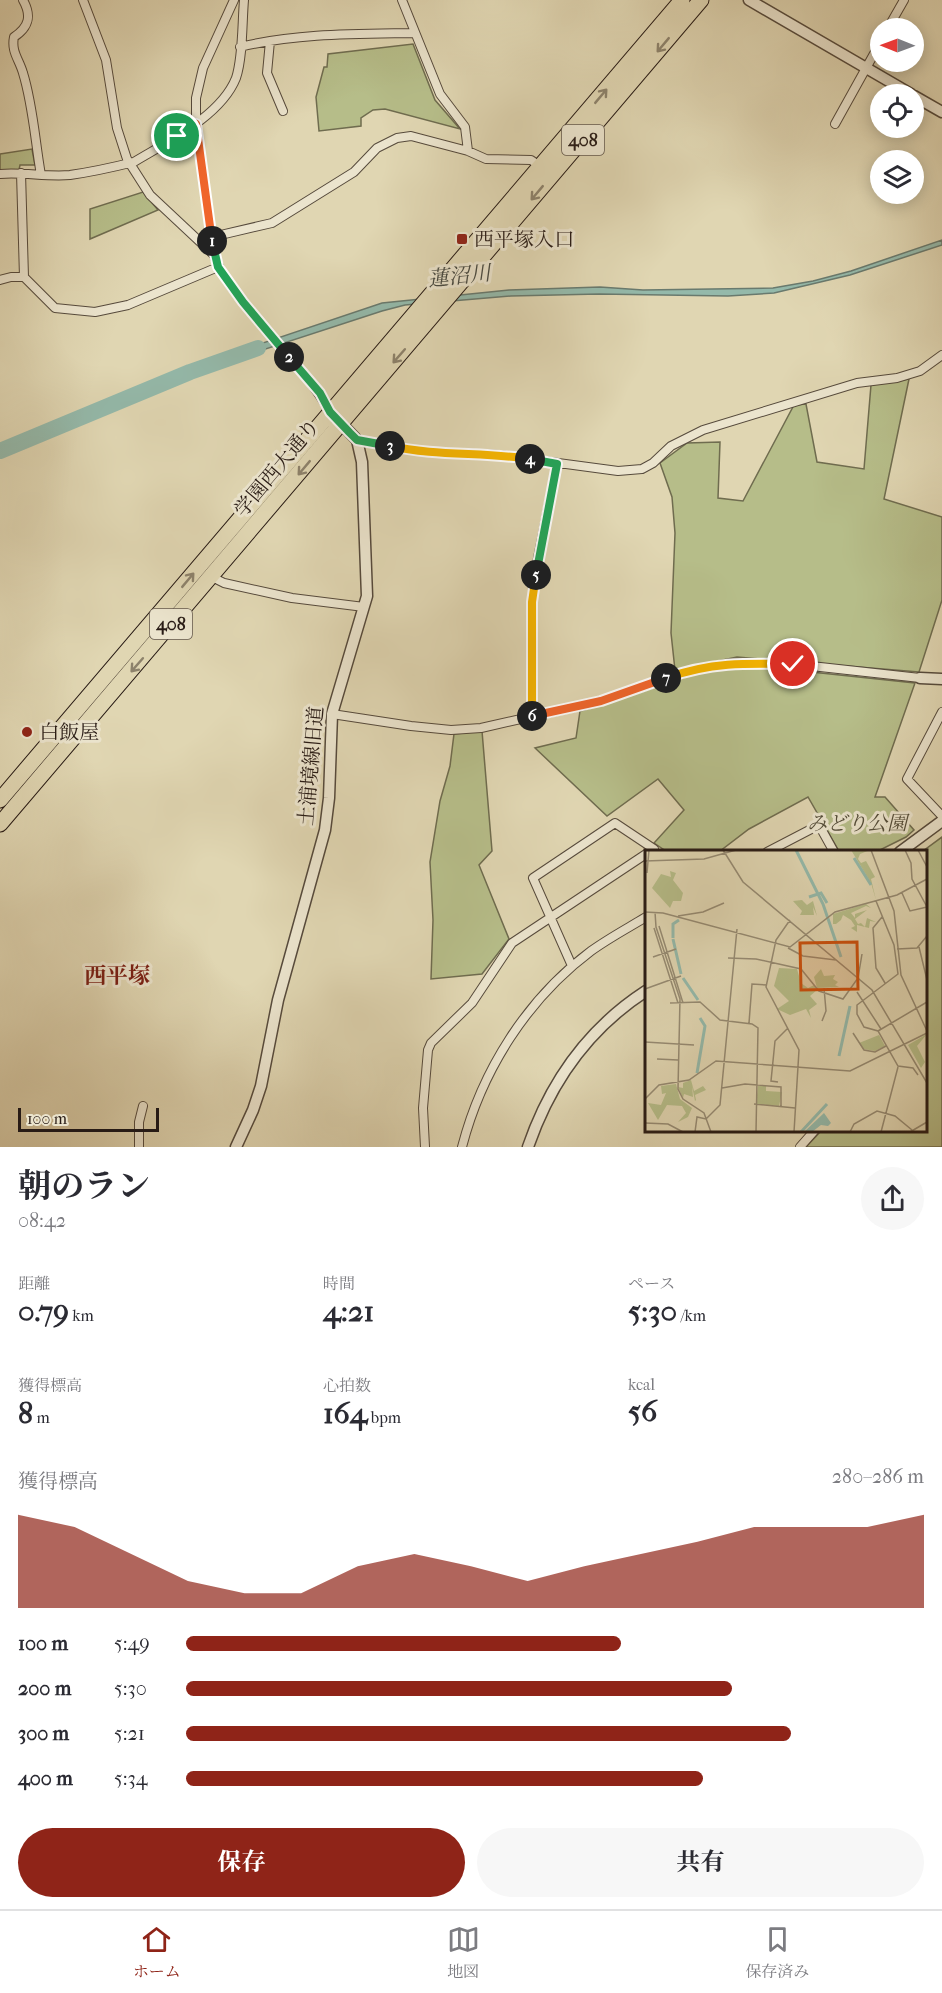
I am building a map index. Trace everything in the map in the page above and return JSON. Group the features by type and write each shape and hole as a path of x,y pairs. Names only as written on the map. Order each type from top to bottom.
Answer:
{"highway":[{"name":"学園西大通り","path":"0,800 682,0"},
{"name":"学園西大通り","path":"0,824 701,0"}],"street":[{"path":"23,0 28,8 29,17 24,31 14,37 12,50 22,69 26,85 41,174"},
{"path":"83,0 106,60 117,128 130,163 150,195 214,255"},
{"path":"234,0 208,54 198,80 196,98 196,124 214,255 218,267 243,302 320,393 330,412 357,440 428,452 499,455 618,471 642,469 671,446 703,430 857,383 897,378 920,371 942,355"},
{"path":"0,174 69,175 130,163 196,124 231,87 237,75 244,0"},
{"path":"402,0 440,94 465,127 468,151"},
{"path":"749,0 893,84"},
{"path":"894,18 904,0"},
{"path":"240,47 270,41 332,35 415,33"},
{"path":"270,41 267,73 283,111"},
{"path":"835,124 870,62"},
{"path":"924,102 942,112"},
{"path":"212,237 272,223 354,172 377,148 397,138 411,136 468,151 486,159 531,160 540,166"},
{"path":"21,173 24,277"},
{"path":"0,280 24,277 56,308 95,312 128,305 218,267"},
{"name":"土浦境線旧道","path":"236,1147 252,1113 261,1086 278,1000 325,830 329,798 332,714 364,607 367,585 362,462 357,440"},
{"path":"532,717 532,602 538,558 557,464"},
{"path":"212,577 234,586 292,598 364,607"},
{"path":"332,714 451,730 482,728 601,701 692,670 726,664 793,664 942,679"},
{"path":"942,712 907,780 942,816"},
{"path":"903,850 942,821"},
{"path":"572,966 533,878 615,823 649,850"},
{"path":"771,850 819,825 833,850"},
{"path":"425,1147 423,1108 428,1050 431,1043 472,1003 512,943 645,857"},
{"path":"462,1147 480,1094 506,1044 544,993 572,966 609,939 645,918"},
{"path":"528,1147 553,1088 576,1055 609,1020 645,992"},
{"path":"139,1147 139,1122 143,1106"},
{"path":"800,1147 814,1132"}],"green space":[{"path":"413,44 435,100 460,129 385,109 373,110 361,118 361,126 319,131 316,97 324,67 327,67 328,54"},
{"path":"32,149 35,165 20,165 19,170 0,170 0,154"},
{"path":"143,192 158,210 90,239 90,209"},
{"path":"909,379 884,499 942,517 942,600 919,672 737,657 675,670 671,633 675,533 672,497 660,463 687,443 720,442 718,498 743,501 794,405 806,404 817,462 864,469 871,385"},
{"name":"みどり公園","path":"734,666 783,669 915,683 875,797 885,797 914,830 906,837 880,850 838,850 808,797 749,829 721,850 664,850 654,843 684,810 658,779 607,816 535,748 576,738 580,711 694,674"},
{"path":"482,731 492,851 479,865 509,939 482,974 431,979 433,920 430,862 440,801 450,766 454,734"},
{"path":"942,837 942,1147 806,1147 820,1132 927,1132 927,850 924,850"}],"shaded area":[{"path":"942,240 942,245 850,275 774,293 728,296 599,294 511,296 405,305 238,358 236,352 382,303 509,290 600,287 643,290 773,288 851,271"}],"waterway":[{"name":"蓮沼川","path":"0,451 190,372 258,348"}],"place":[{"name":"西平塚入口","path":"462,239"},
{"name":"白飯屋","path":"27,732"}],"district":[{"name":"西平塚","path":"117,976"}],"route":[{"path":"177,136 196,124 205,174 214,255 218,267 243,302 320,393 330,412 357,440 428,452 499,455 557,464 538,558 532,602 532,717 601,701 671,676 715,665 793,664"}]}
